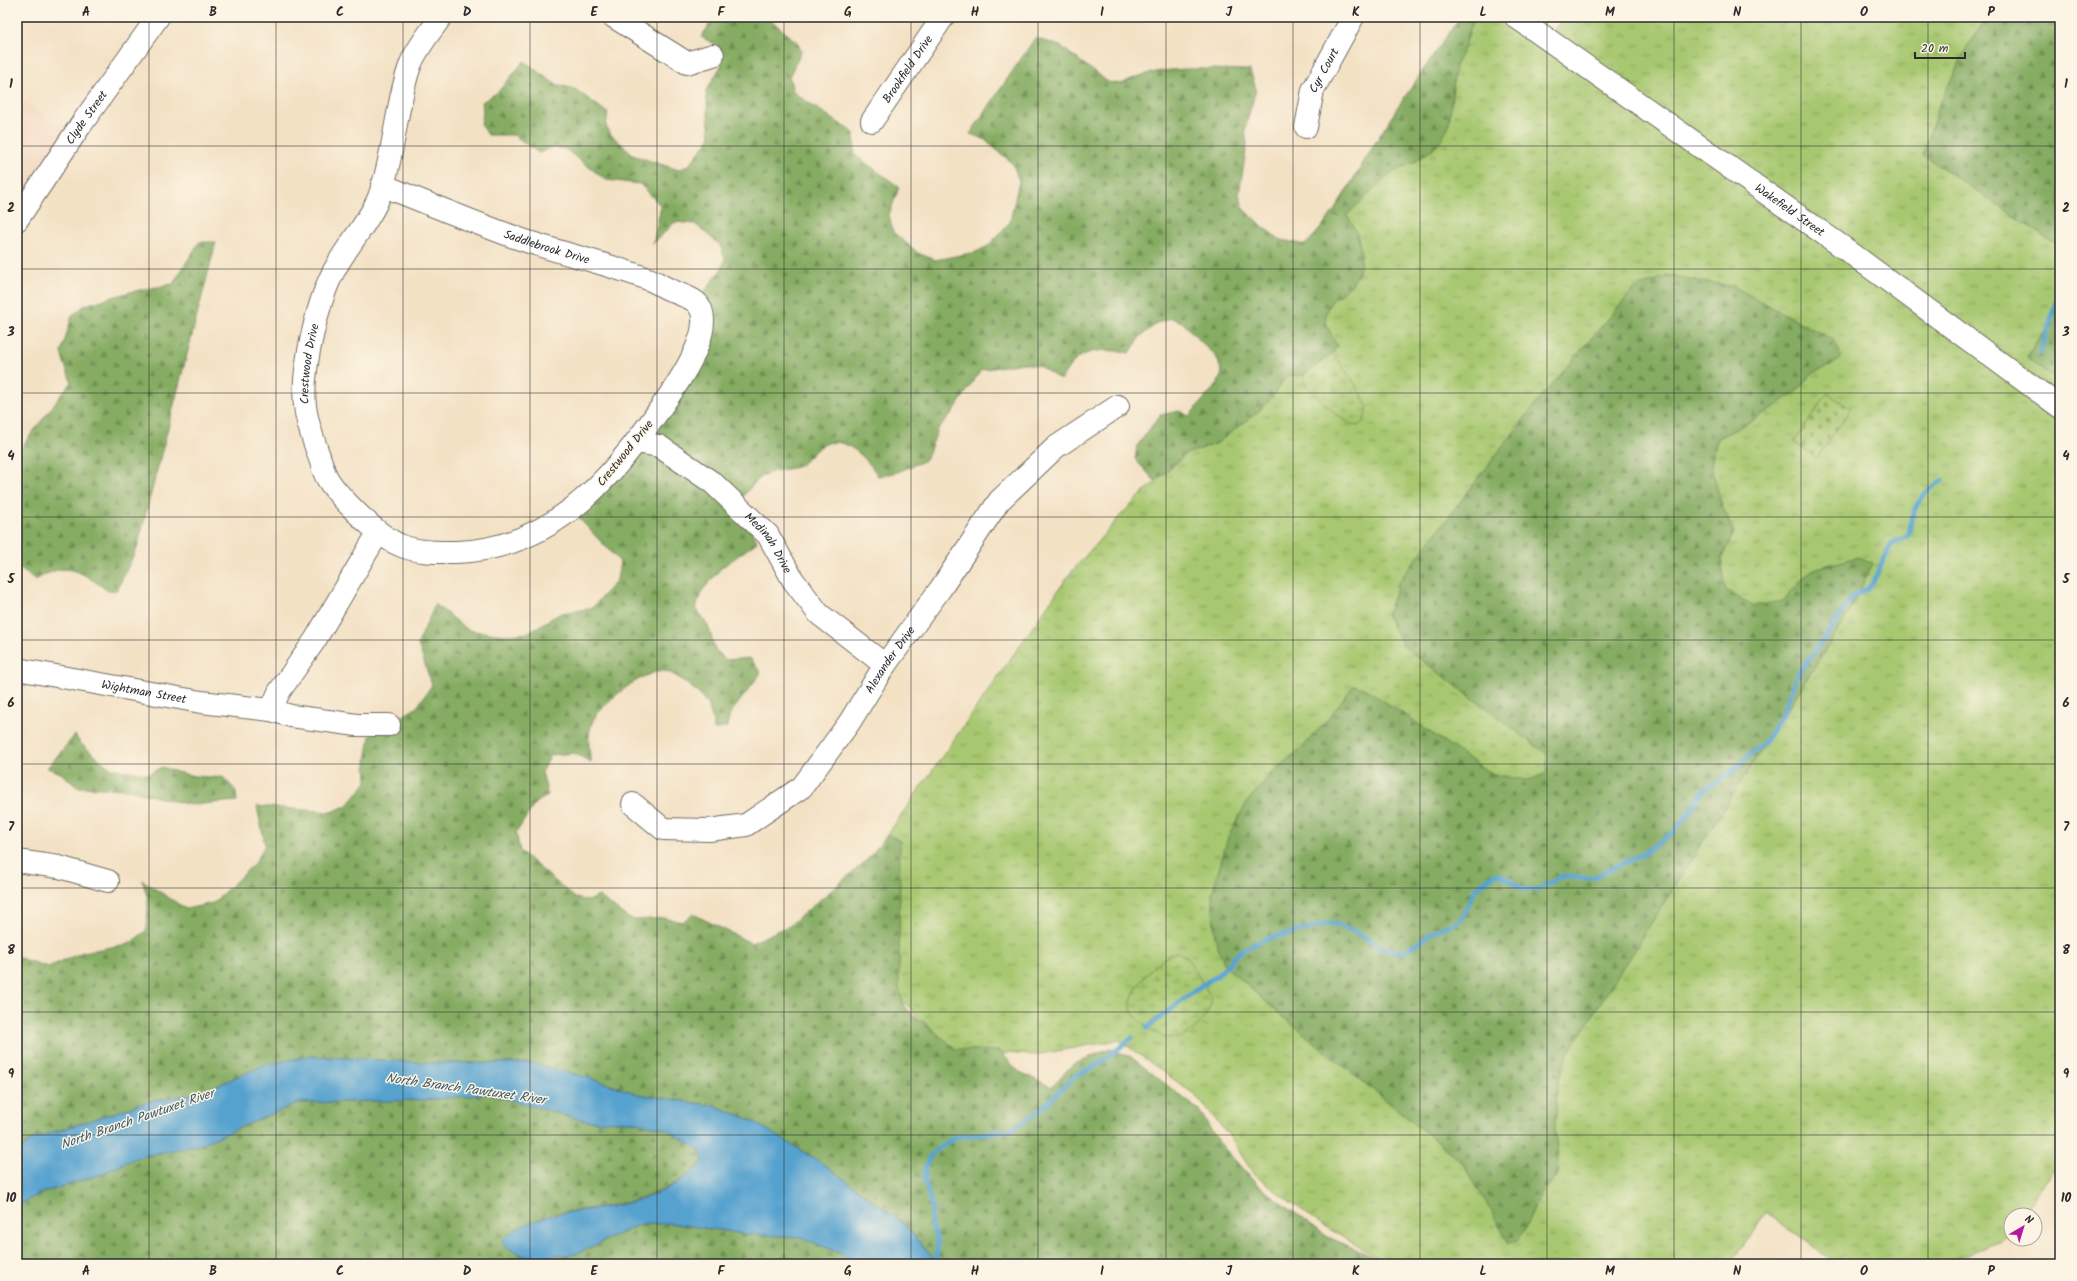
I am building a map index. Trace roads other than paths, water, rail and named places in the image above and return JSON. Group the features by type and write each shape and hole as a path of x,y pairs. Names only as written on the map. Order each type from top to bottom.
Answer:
{"street":[{"name":"Clyde Street","path":"17,220 80,126 158,17"},
{"name":"Crestwood Drive","path":"441,17 419,48 412,62 403,89 382,186 371,213 336,266 329,280 306,364 304,390 307,420 327,478 344,502 378,533 395,544 412,550 469,551 502,545 532,533 578,506 607,478 636,442 687,368 703,329 703,316"},
{"path":"614,17 688,63 713,56"},
{"name":"Cyr Court","path":"1306,127 1313,90 1353,17"},
{"name":"Wakefield Street","path":"1516,17 1850,252 2060,408"},
{"name":"Brookfield Drive","path":"872,121 938,19"},
{"name":"Saddlebrook Drive","path":"382,186 518,238 649,279 696,302 703,316"},
{"name":"Alexander Drive","path":"633,804 663,829 709,830 746,826 802,787 849,723 885,665 941,588 999,501 1056,447 1118,406"},
{"name":"Medinah Drive","path":"636,442 659,446 713,483 768,535 793,580 819,614 885,665"},
{"path":"271,710 279,692 315,640 378,533"},
{"name":"Wightman Street","path":"17,669 201,702 271,710 291,716 357,725 389,724"},
{"path":"17,861 59,867 108,881"}],"water":[{"name":"North Branch Pawtuxet River","path":"310,1056 431,1063 530,1063 586,1077 638,1094 715,1106 751,1120 828,1167 903,1223 938,1264 854,1264 842,1254 800,1237 745,1234 670,1223 638,1225 576,1254 527,1257 505,1247 502,1240 530,1222 545,1217 623,1204 656,1194 686,1177 703,1162 700,1150 666,1129 636,1122 586,1121 489,1094 425,1100 298,1103 201,1144 136,1158 99,1175 39,1194 17,1206 17,1151 33,1139 150,1101 200,1093 264,1065"}],"waterway":[{"path":"2040,353 2060,292"},
{"path":"1147,1028 1202,985 1217,976 1240,951 1266,939 1332,923 1358,933 1382,948 1400,952 1412,947 1433,932 1461,920 1475,890 1494,874 1502,875 1521,888 1537,890 1562,876 1581,878 1594,877 1643,854 1671,834 1684,820 1704,790 1736,769 1746,758 1764,743 1783,713 1797,675 1827,635 1853,596 1867,589 1872,584 1892,543 1903,539 1908,535 1912,516 1920,500 1928,490 1943,481"},
{"path":"933,1264 936,1258 938,1243 931,1223 932,1208 925,1181 925,1168 930,1156 941,1146 957,1137 1011,1130 1039,1111 1076,1075 1096,1066 1132,1038"}]}
